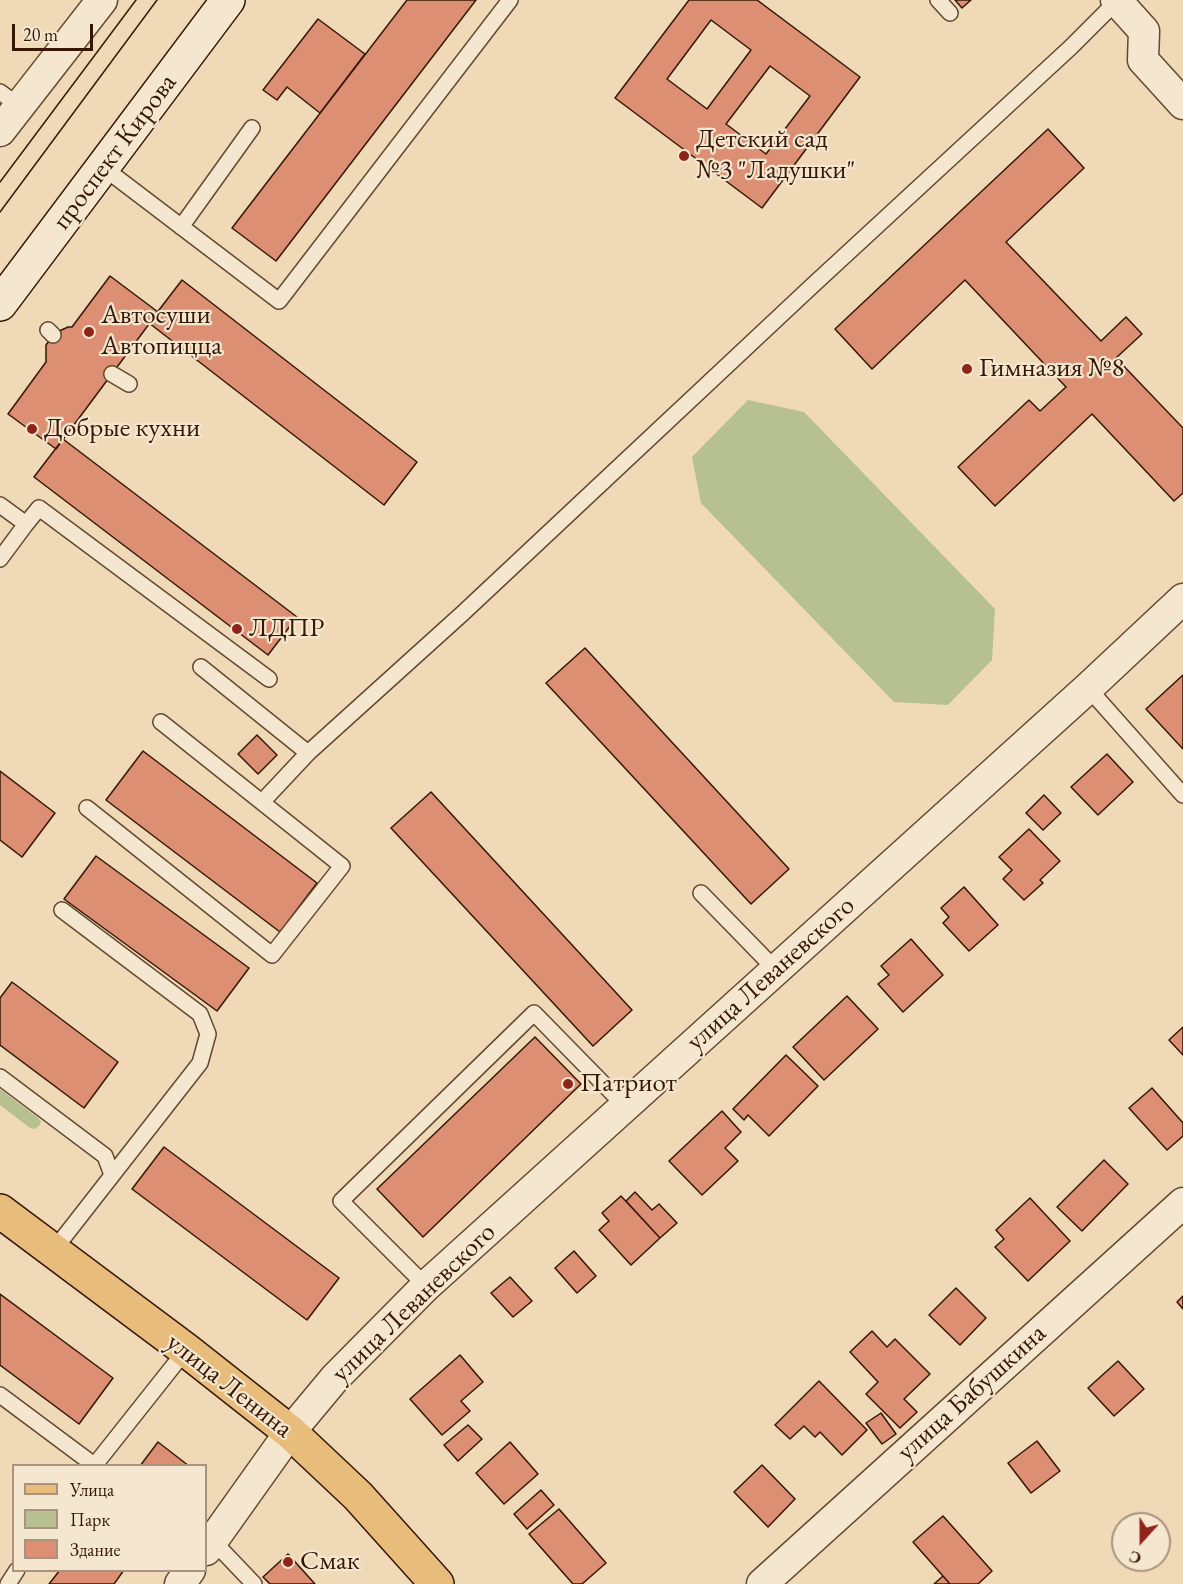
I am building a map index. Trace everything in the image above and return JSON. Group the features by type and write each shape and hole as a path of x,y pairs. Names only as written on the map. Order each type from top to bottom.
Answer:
{"main road":[{"name":"проспект Кирова","path":"0,304 228,0"},
{"name":"улица Ленина","path":"0,1211 186,1350 290,1432 358,1496 437,1584"}],"street":[{"path":"0,131 9,99 102,0"},
{"path":"1117,1 1144,31 1143,60 1183,104"},
{"name":"улица Леваневского","path":"209,1545 290,1432 335,1378 426,1286 1088,688 1183,599"},
{"name":"улица Бабушкина","path":"762,1584 1183,1203"}],"lane":[{"path":"104,168 279,301 510,0"},
{"path":"938,0 950,13"},
{"path":"262,802 308,753 463,613 804,293 1071,47 1117,1"},
{"path":"181,227 252,128"},
{"path":"112,374 129,384"},
{"path":"0,505 26,524"},
{"path":"0,559 39,507 269,679"},
{"path":"201,667 308,753"},
{"path":"1088,688 1183,795"},
{"path":"87,808 272,955 342,866 161,722"},
{"path":"701,893 776,970"},
{"path":"53,1251 200,1063 208,1034 200,1014 62,910"},
{"path":"426,1286 341,1202 534,1013 625,1106"},
{"path":"0,1077 105,1156 112,1175"},
{"path":"95,1464 186,1350"},
{"path":"0,1395 93,1464"},
{"path":"209,1545 254,1584"}],"green space":[{"path":"748,400 804,412 995,609 992,660 948,705 894,702 701,503 692,457"},
{"path":"0,1089 38,1118 41,1122 39,1126 35,1129 30,1128 0,1105"}],"building":[{"path":"407,0 476,0 276,261 232,228"},
{"path":"689,0 757,0 860,77 762,208 615,98","holes":["711,20 751,50 707,109 667,79","770,66 810,96 766,154 726,124"]},
{"path":"955,0 971,0 962,8"},
{"path":"318,19 365,54 320,113 287,87 277,100 263,90"},
{"path":"1048,129 1084,168 1006,242 1101,341 1126,317 1142,334 1116,358 1183,428 1183,493 1174,501 1092,414 995,506 958,467 1029,400 1040,411 1066,387 965,280 872,369 835,329"},
{"path":"110,276 158,312 56,449 8,414 46,362 46,345 55,333 72,327"},
{"path":"182,280 417,462 384,505 149,323"},
{"path":"63,439 297,617 268,655 34,477"},
{"path":"585,648 789,869 751,904 546,683"},
{"path":"1183,675 1183,749 1146,709"},
{"path":"257,735 277,755 258,774 238,754"},
{"path":"143,751 317,883 280,932 106,800"},
{"path":"1107,754 1133,782 1098,815 1071,787"},
{"path":"0,771 55,813 22,857 0,840"},
{"path":"431,792 632,1010 593,1046 391,828"},
{"path":"1044,795 1061,813 1043,830 1026,813"},
{"path":"1029,829 1060,861 1040,880 1043,883 1024,900 1003,879 1012,870 999,857"},
{"path":"96,856 249,968 217,1011 64,899"},
{"path":"964,887 998,925 969,951 943,923 949,917 941,908"},
{"path":"911,939 943,975 903,1012 878,984 889,975 881,966"},
{"path":"12,982 118,1062 84,1108 0,1045 0,998"},
{"path":"847,996 878,1029 824,1080 793,1047"},
{"path":"1183,1027 1183,1055 1169,1040"},
{"path":"535,1037 581,1084 423,1237 377,1189"},
{"path":"786,1055 818,1086 769,1136 748,1115 744,1120 733,1109"},
{"path":"1152,1088 1183,1123 1183,1136 1167,1150 1129,1108"},
{"path":"722,1111 741,1132 725,1148 738,1161 702,1195 669,1161"},
{"path":"164,1147 339,1278 307,1320 132,1189"},
{"path":"1104,1160 1128,1184 1082,1231 1057,1207"},
{"path":"635,1192 652,1210 659,1204 677,1223 660,1238 626,1201"},
{"path":"621,1196 660,1238 631,1265 599,1230 609,1221 602,1213"},
{"path":"1030,1198 1070,1241 1028,1281 995,1247 1004,1239 996,1230"},
{"path":"574,1251 596,1276 577,1293 555,1268"},
{"path":"510,1277 532,1301 513,1317 491,1293"},
{"path":"956,1288 986,1318 960,1345 929,1315"},
{"path":"0,1294 113,1378 79,1424 0,1365"},
{"path":"1183,1296 1183,1309 1177,1302"},
{"path":"872,1331 887,1347 895,1339 930,1374 904,1399 917,1412 900,1428 866,1394 878,1382 850,1352"},
{"path":"460,1355 483,1382 461,1401 470,1411 442,1435 410,1399"},
{"path":"1118,1361 1144,1389 1114,1416 1088,1388"},
{"path":"819,1381 867,1430 842,1455 820,1432 815,1437 804,1426 790,1439 775,1425"},
{"path":"881,1413 896,1434 882,1444 866,1423"},
{"path":"468,1425 482,1439 458,1461 444,1445"},
{"path":"1037,1441 1060,1471 1031,1493 1008,1463"},
{"path":"158,1442 186,1464 142,1464"},
{"path":"510,1442 538,1474 504,1504 476,1473"},
{"path":"762,1465 795,1499 768,1527 734,1492"},
{"path":"541,1490 554,1505 527,1529 514,1514"},
{"path":"559,1509 606,1563 582,1584 573,1584 529,1534"},
{"path":"943,1516 992,1571 978,1584 950,1584 913,1542"},
{"path":"288,1554 315,1584 270,1584 263,1577"},
{"path":"58,1572 123,1572 114,1584 49,1584"},
{"path":"943,1576 950,1584 934,1584"}],"tram line":[{"path":"0,182 136,0"},
{"path":"0,212 157,0"}],"place":[{"name":"Детский сад №3 \"Ладушки\"","path":"684,156"},
{"name":"Автосуши Автопицца","path":"89,332"},
{"name":"Гимназия №8","path":"967,369"},
{"name":"Добрые кухни","path":"32,429"},
{"name":"ЛДПР","path":"237,629"},
{"name":"Патриот","path":"568,1084"},
{"name":"Смак","path":"288,1562"}]}
